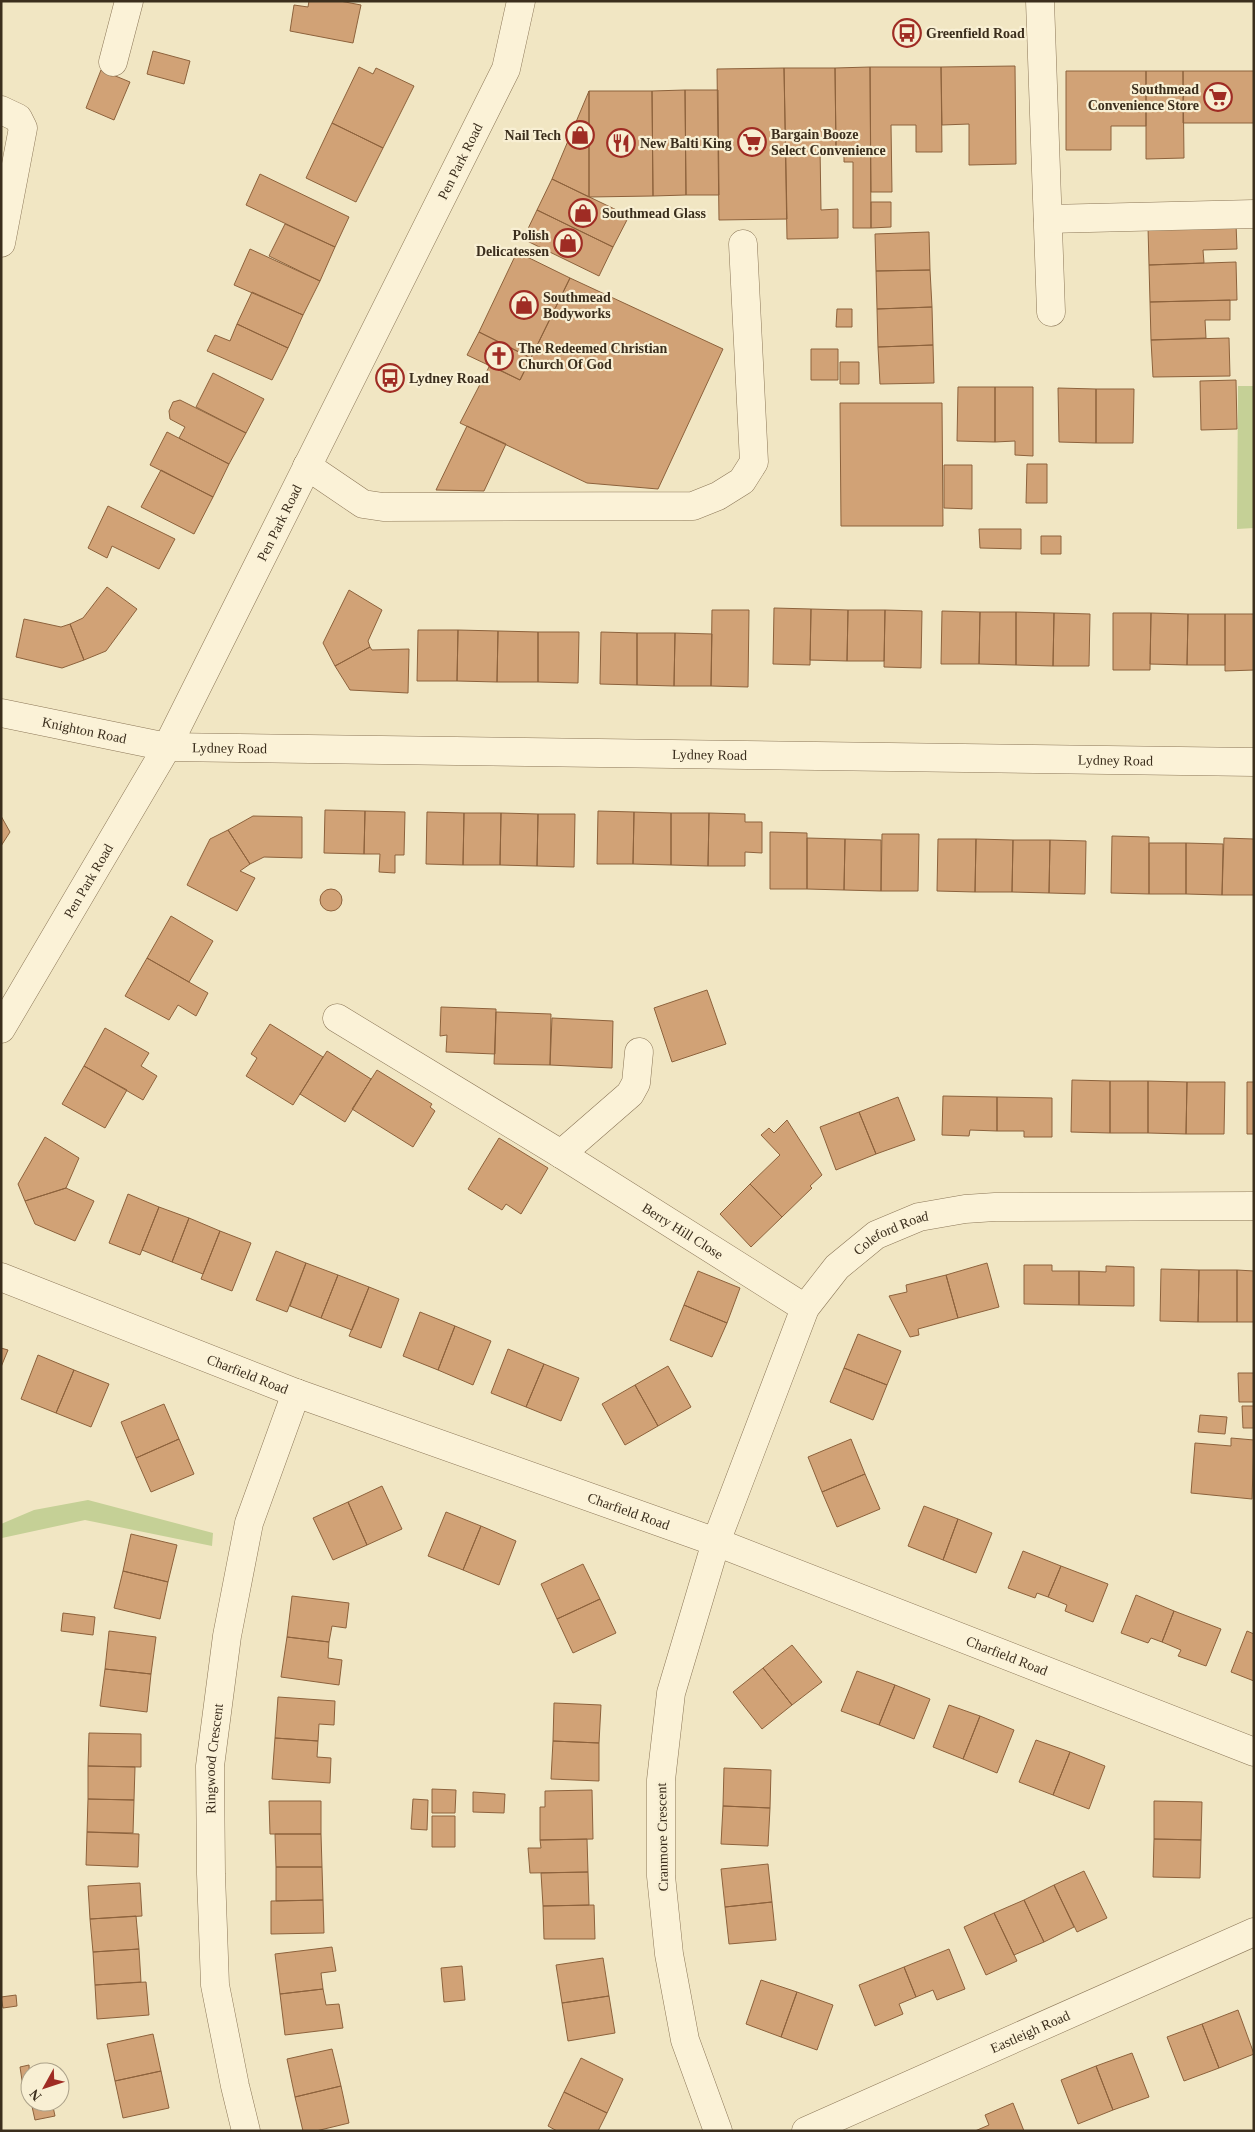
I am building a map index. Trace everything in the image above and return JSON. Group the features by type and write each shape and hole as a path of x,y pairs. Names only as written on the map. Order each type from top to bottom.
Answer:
{"street":[{"path":"113,62 129,1"},
{"name":"Pen Park Road","path":"1,1029 167,747 506,69 520,1"},
{"path":"1040,1 1052,312"},
{"path":"1,110 18,118 23,128 1,242"},
{"path":"1048,219 1254,214"},
{"path":"307,466 363,504 384,507 693,506 718,496 742,481 754,462 743,244"},
{"name":"Knighton Road","path":"1,713 167,747"},
{"name":"Lydney Road","path":"167,747 1254,762"},
{"name":"Berry Hill Close","path":"337,1018 561,1154 805,1308"},
{"path":"561,1154 630,1094 636,1083 639,1052"},
{"name":"Coleford Road","path":"716,1542 805,1308 837,1267 876,1235 919,1217 965,1210 995,1208 1254,1206"},
{"name":"Charfield Road","path":"1,1277 296,1393 716,1542 1254,1752"},
{"name":"Ringwood Crescent","path":"246,2131 215,1985 210,1766 226,1636 248,1523 296,1393"},
{"name":"Cranmore Crescent","path":"716,1542 671,1693 661,1780 661,1876 669,1954 686,2040 718,2131"},
{"name":"Eastleigh Road","path":"806,2131 1254,1932"}],"green space":[{"path":"1238,386 1254,386 1254,528 1237,529"},
{"path":"88,1500 213,1533 212,1546 85,1520 2,1538 1,1540 1,1524 34,1510"}],"building":[{"path":"309,1 340,1 361,5 353,43 290,31 294,5 308,7"},
{"path":"153,51 190,61 184,84 147,74"},
{"path":"1015,66 1016,164 969,165 969,124 942,125 941,67"},
{"path":"359,67 373,74 376,68 414,86 383,148 332,123"},
{"path":"870,67 871,228 853,228 853,162 844,162 844,148 836,148 835,68"},
{"path":"870,67 941,67 942,152 916,152 916,125 891,125 892,192 871,192"},
{"name":"Bargain Booze Select Convenience","path":"784,68 787,219 719,220 717,69"},
{"path":"784,68 835,68 836,148 820,147 821,210 838,209 838,238 787,239"},
{"path":"101,70 130,82 114,120 86,108"},
{"path":"1066,71 1146,71 1146,126 1111,126 1111,150 1066,150"},
{"path":"1146,71 1183,71 1184,158 1146,159"},
{"name":"Southmead Convenience Store","path":"1183,71 1254,71 1254,123 1183,123"},
{"path":"685,90 686,195 653,196 652,91"},
{"path":"685,90 718,90 719,195 686,195"},
{"name":"New Balti King","path":"589,91 652,91 653,196 589,197"},
{"name":"Nail Tech","path":"589,91 589,197 552,179"},
{"path":"332,123 383,148 356,202 306,178"},
{"path":"260,174 349,217 335,247 246,205"},
{"name":"Southmead Glass","path":"552,179 629,216 613,247 537,210"},
{"path":"871,202 891,202 891,227 871,228"},
{"name":"Polish Delicatessen","path":"537,210 613,247 599,276 523,239"},
{"path":"285,224 335,247 320,281 269,256"},
{"path":"1236,224 1237,249 1203,250 1204,263 1149,265 1148,227"},
{"path":"929,232 930,270 876,271 875,234"},
{"path":"250,249 320,281 303,315 234,285"},
{"name":"Southmead Bodyworks","path":"517,252 570,278 531,358 479,332"},
{"path":"1236,262 1237,300 1150,302 1149,265"},
{"path":"930,270 932,307 877,309 876,271"},
{"path":"570,278 723,349 658,489 587,483 460,423 490,365 520,380"},
{"path":"252,292 303,315 288,348 237,324"},
{"path":"1230,300 1230,320 1205,320 1206,338 1151,340 1150,302"},
{"path":"932,307 933,345 878,347 877,309"},
{"path":"837,309 852,309 852,327 836,327"},
{"path":"237,324 288,348 272,380 207,351 215,335 230,341"},
{"name":"The Redeemed Christian Church Of God","path":"479,332 531,358 520,380 467,355"},
{"path":"1229,338 1230,376 1153,377 1151,340"},
{"path":"933,345 934,383 880,384 878,347"},
{"path":"811,349 838,349 838,380 811,380"},
{"path":"840,362 859,362 859,384 840,384"},
{"path":"213,373 264,399 246,433 196,407"},
{"path":"1236,380 1237,429 1201,430 1200,381"},
{"path":"958,387 995,387 995,442 957,441"},
{"path":"995,387 1033,387 1033,456 1015,455 1015,441 995,442"},
{"path":"1058,388 1096,389 1096,443 1059,442"},
{"path":"1096,389 1134,389 1133,443 1096,443"},
{"path":"180,400 246,433 229,464 179,438 185,427 170,419 169,411 173,402"},
{"path":"840,403 942,403 943,526 841,526"},
{"path":"467,426 506,444 484,491 436,490"},
{"path":"167,432 229,464 213,497 150,465"},
{"path":"1027,464 1047,464 1047,503 1026,503"},
{"path":"944,465 972,465 972,509 944,508"},
{"path":"161,470 213,497 194,534 141,507"},
{"path":"108,506 175,539 159,569 112,546 107,558 88,548"},
{"path":"979,529 1021,529 1021,549 980,548"},
{"path":"1041,536 1061,536 1061,554 1041,554"},
{"path":"107,587 137,609 106,651 84,660 70,624 83,618"},
{"path":"349,590 382,610 368,641 370,647 335,666 323,643"},
{"path":"774,608 811,609 810,665 773,664"},
{"path":"811,609 848,610 847,661 810,660"},
{"path":"712,610 749,610 748,687 711,686"},
{"path":"848,610 885,610 884,661 847,661"},
{"path":"885,610 922,611 921,668 884,667"},
{"path":"942,611 980,612 979,664 941,664"},
{"path":"980,612 1016,612 1016,665 979,664"},
{"path":"1016,612 1054,613 1053,666 1016,665"},
{"path":"1054,613 1090,614 1089,666 1053,666"},
{"path":"1113,613 1151,613 1150,670 1113,670"},
{"path":"1151,613 1188,614 1187,665 1150,664"},
{"path":"1188,614 1225,614 1225,665 1187,665"},
{"path":"1225,614 1254,614 1254,670 1225,671"},
{"path":"24,619 61,627 70,624 84,660 62,668 16,657"},
{"path":"418,630 458,630 457,681 417,681"},
{"path":"458,630 498,631 497,682 457,681"},
{"path":"498,631 538,632 538,682 497,682"},
{"path":"538,632 579,632 578,683 538,682"},
{"path":"601,632 637,633 637,685 600,684"},
{"path":"637,633 675,633 674,686 637,685"},
{"path":"675,633 712,634 711,686 674,686"},
{"path":"370,647 372,650 409,649 408,693 350,690 335,666"},
{"path":"325,810 365,811 364,854 324,853"},
{"path":"365,811 405,812 404,855 395,855 395,873 379,872 380,854 364,854"},
{"path":"598,811 634,812 633,864 597,864"},
{"path":"427,812 464,813 463,865 426,864"},
{"path":"634,812 671,813 671,865 633,864"},
{"path":"464,813 501,813 500,865 463,865"},
{"path":"501,813 538,814 537,866 500,865"},
{"path":"671,813 709,813 708,866 671,865"},
{"path":"709,813 745,814 745,822 762,822 762,853 745,852 745,866 708,866"},
{"path":"538,814 575,814 574,867 537,866"},
{"path":"1,816 10,832 1,846"},
{"path":"253,816 302,817 302,858 264,857 250,864 228,830"},
{"path":"228,830 250,864 240,871 255,878 237,911 187,885 210,839"},
{"path":"770,832 807,833 807,889 770,889"},
{"path":"882,834 919,834 918,891 881,891"},
{"path":"1112,836 1149,837 1149,894 1111,893"},
{"path":"807,838 845,839 844,890 807,889"},
{"path":"1224,838 1254,839 1254,895 1222,895"},
{"path":"845,839 881,840 881,891 844,890"},
{"path":"938,839 976,839 975,892 937,891"},
{"path":"976,839 1013,840 1012,892 975,892"},
{"path":"1013,840 1050,840 1049,893 1012,892"},
{"path":"1050,840 1086,841 1085,894 1049,893"},
{"path":"1149,843 1186,843 1186,894 1149,894"},
{"path":"1186,843 1223,844 1222,895 1186,894"},
{"path":"331,889 339,892 342,900 339,908 331,911 323,908 320,900 323,892"},
{"path":"171,916 213,941 189,982 147,958"},
{"path":"147,958 208,993 196,1016 178,1005 169,1020 125,996"},
{"path":"707,990 726,1044 672,1062 654,1008"},
{"path":"441,1007 496,1009 495,1054 446,1052 447,1035 440,1036"},
{"path":"496,1012 551,1014 550,1065 494,1064"},
{"path":"552,1018 613,1021 612,1068 550,1065"},
{"path":"270,1024 323,1057 293,1105 246,1076 257,1058 251,1054"},
{"path":"105,1028 149,1053 141,1066 157,1076 143,1100 84,1066"},
{"path":"327,1051 371,1079 345,1122 300,1094"},
{"path":"84,1066 127,1090 105,1128 62,1104"},
{"path":"377,1070 432,1104 430,1107 435,1111 413,1147 352,1109"},
{"path":"1072,1080 1110,1081 1110,1133 1071,1132"},
{"path":"1110,1081 1148,1081 1148,1133 1110,1133"},
{"path":"1148,1081 1187,1082 1186,1134 1148,1133"},
{"path":"1187,1082 1225,1082 1224,1134 1186,1134"},
{"path":"1247,1082 1254,1082 1254,1134 1247,1134"},
{"path":"943,1096 997,1097 997,1131 970,1130 969,1136 942,1135"},
{"path":"898,1097 915,1140 876,1154 859,1112"},
{"path":"997,1097 1052,1098 1052,1137 1024,1137 1024,1131 997,1131"},
{"path":"859,1112 876,1154 836,1170 820,1127"},
{"path":"787,1120 822,1175 810,1186 812,1188 782,1217 750,1184 780,1155 761,1135 769,1128 774,1133"},
{"path":"45,1137 79,1158 66,1188 25,1201 18,1184"},
{"path":"499,1138 548,1168 521,1214 506,1204 502,1210 468,1189"},
{"path":"750,1184 782,1217 751,1247 720,1214"},
{"path":"66,1188 94,1201 75,1241 35,1224 25,1201"},
{"path":"128,1194 159,1207 140,1255 109,1243"},
{"path":"159,1207 189,1218 172,1262 142,1250"},
{"path":"189,1218 220,1231 203,1274 172,1262"},
{"path":"220,1231 251,1243 232,1291 201,1279"},
{"path":"276,1251 306,1263 287,1312 256,1300"},
{"path":"306,1263 338,1275 321,1318 290,1306"},
{"path":"987,1263 999,1307 958,1318 946,1275"},
{"path":"1024,1265 1052,1265 1052,1271 1079,1271 1079,1305 1024,1304"},
{"path":"1106,1266 1134,1267 1134,1306 1079,1305 1079,1271 1106,1272"},
{"path":"1161,1269 1199,1270 1198,1322 1160,1321"},
{"path":"1199,1270 1237,1270 1237,1322 1198,1322"},
{"path":"1237,1270 1254,1271 1254,1322 1237,1322"},
{"path":"698,1271 740,1288 727,1323 684,1305"},
{"path":"338,1275 369,1287 352,1330 321,1318"},
{"path":"946,1275 958,1318 918,1329 919,1335 910,1337 889,1296 907,1292 906,1285"},
{"path":"369,1287 399,1299 381,1348 349,1336"},
{"path":"684,1305 727,1323 712,1357 670,1340"},
{"path":"420,1312 455,1326 438,1370 403,1356"},
{"path":"455,1326 491,1341 473,1385 438,1370"},
{"path":"858,1334 901,1351 887,1385 844,1368"},
{"path":"1,1348 8,1350 1,1367"},
{"path":"508,1349 544,1364 526,1407 491,1393"},
{"path":"38,1355 74,1370 56,1413 21,1399"},
{"path":"544,1364 579,1378 561,1421 526,1407"},
{"path":"668,1366 691,1407 658,1426 635,1385"},
{"path":"844,1368 887,1385 873,1420 830,1402"},
{"path":"74,1370 109,1384 91,1427 56,1413"},
{"path":"1238,1373 1254,1373 1254,1402 1239,1402"},
{"path":"635,1385 658,1426 625,1445 602,1404"},
{"path":"164,1404 179,1439 136,1458 121,1422"},
{"path":"1242,1406 1254,1406 1254,1428 1243,1428"},
{"path":"1200,1415 1227,1417 1225,1434 1198,1432"},
{"path":"1231,1438 1254,1440 1252,1499 1191,1493 1195,1443 1231,1446"},
{"path":"179,1439 194,1474 151,1492 136,1458"},
{"path":"851,1439 865,1474 822,1492 808,1457"},
{"path":"865,1474 880,1509 837,1527 822,1492"},
{"path":"382,1486 402,1529 367,1545 348,1502"},
{"path":"348,1502 367,1545 333,1560 313,1518"},
{"path":"924,1506 958,1519 943,1560 908,1546"},
{"path":"446,1512 481,1526 463,1570 428,1556"},
{"path":"958,1519 992,1533 976,1573 943,1560"},
{"path":"481,1526 516,1541 499,1585 463,1570"},
{"path":"131,1534 177,1545 168,1582 123,1571"},
{"path":"1023,1551 1061,1566 1048,1597 1037,1593 1035,1598 1008,1588"},
{"path":"583,1564 600,1599 557,1619 541,1584"},
{"path":"1061,1566 1108,1584 1093,1622 1065,1611 1067,1605 1048,1597"},
{"path":"123,1571 168,1582 160,1619 114,1608"},
{"path":"1136,1595 1174,1611 1162,1642 1151,1638 1148,1643 1121,1633"},
{"path":"292,1596 349,1603 346,1628 332,1626 329,1642 287,1637"},
{"path":"600,1599 616,1633 573,1653 557,1619"},
{"path":"1174,1611 1221,1629 1206,1666 1178,1656 1181,1650 1162,1642"},
{"path":"63,1613 95,1617 93,1635 61,1631"},
{"path":"109,1631 156,1637 151,1674 105,1669"},
{"path":"1247,1631 1254,1634 1254,1681 1231,1672"},
{"path":"287,1637 329,1642 328,1658 342,1660 339,1685 281,1677"},
{"path":"792,1645 822,1682 792,1705 763,1668"},
{"path":"763,1668 792,1705 762,1729 733,1692"},
{"path":"105,1669 151,1674 147,1712 100,1706"},
{"path":"857,1671 895,1685 879,1725 841,1711"},
{"path":"895,1685 930,1699 914,1739 879,1725"},
{"path":"278,1697 335,1701 334,1725 319,1724 318,1741 275,1738"},
{"path":"554,1703 601,1705 599,1743 553,1741"},
{"path":"949,1705 980,1716 963,1759 933,1747"},
{"path":"980,1716 1014,1730 997,1773 963,1759"},
{"path":"89,1733 141,1734 141,1767 88,1766"},
{"path":"275,1738 318,1741 317,1757 331,1758 330,1783 272,1779"},
{"path":"1036,1740 1070,1752 1053,1795 1019,1782"},
{"path":"553,1741 599,1743 599,1781 551,1779"},
{"path":"1070,1752 1105,1766 1089,1809 1053,1795"},
{"path":"88,1766 135,1767 134,1800 88,1799"},
{"path":"724,1768 771,1770 770,1808 723,1806"},
{"path":"432,1789 456,1790 455,1813 432,1813"},
{"path":"592,1790 593,1839 540,1840 540,1807 545,1807 545,1791"},
{"path":"473,1792 505,1794 504,1813 473,1812"},
{"path":"88,1799 134,1800 133,1833 87,1832"},
{"path":"413,1799 428,1800 427,1830 411,1829"},
{"path":"269,1801 321,1801 321,1834 270,1834"},
{"path":"1154,1801 1202,1802 1201,1840 1154,1839"},
{"path":"723,1806 770,1808 768,1846 721,1844"},
{"path":"432,1816 455,1816 455,1847 432,1847"},
{"path":"87,1832 139,1834 138,1867 86,1865"},
{"path":"275,1834 321,1834 322,1867 276,1867"},
{"path":"587,1839 588,1872 530,1873 528,1848 541,1848 540,1840"},
{"path":"1154,1839 1201,1840 1200,1878 1153,1877"},
{"path":"768,1864 772,1902 725,1907 721,1869"},
{"path":"276,1867 322,1867 323,1900 276,1901"},
{"path":"1084,1871 1107,1918 1077,1932 1054,1885"},
{"path":"588,1872 589,1905 543,1906 541,1873"},
{"path":"140,1883 142,1916 90,1919 88,1886"},
{"path":"1054,1885 1074,1927 1044,1942 1024,1900"},
{"path":"323,1900 324,1933 271,1934 271,1901"},
{"path":"1024,1900 1044,1942 1014,1955 994,1913"},
{"path":"772,1902 776,1940 729,1944 725,1907"},
{"path":"594,1905 595,1939 544,1939 543,1906"},
{"path":"994,1913 1017,1961 986,1975 964,1927"},
{"path":"136,1916 139,1949 93,1952 90,1919"},
{"path":"332,1947 336,1971 321,1973 323,1989 280,1994 275,1954"},
{"path":"139,1949 141,1982 95,1985 93,1952"},
{"path":"949,1949 965,1989 937,2000 933,1990 916,1997 904,1967"},
{"path":"603,1958 609,1996 562,2003 556,1965"},
{"path":"462,1966 465,2000 444,2002 441,1968"},
{"path":"904,1967 916,1997 899,2004 903,2014 875,2026 859,1985"},
{"path":"761,1980 797,1992 781,2037 746,2024"},
{"path":"146,1982 149,2015 97,2019 95,1985"},
{"path":"323,1989 326,2005 339,2004 343,2028 285,2035 280,1994"},
{"path":"797,1992 833,2005 817,2050 781,2037"},
{"path":"16,1995 17,2006 3,2008 1,1997"},
{"path":"609,1996 615,2033 568,2041 562,2003"},
{"path":"1238,2010 1254,2054 1219,2068 1202,2024"},
{"path":"1202,2024 1219,2068 1184,2081 1167,2037"},
{"path":"153,2034 161,2071 115,2081 107,2044"},
{"path":"332,2049 341,2086 295,2097 287,2059"},
{"path":"1132,2053 1149,2097 1113,2110 1096,2066"},
{"path":"581,2058 623,2079 607,2113 564,2092"},
{"path":"1096,2066 1113,2110 1078,2124 1061,2080"},
{"path":"161,2071 169,2108 123,2118 115,2081"},
{"path":"341,2086 349,2123 316,2131 303,2131 295,2097"},
{"path":"564,2092 607,2113 598,2131 557,2131 548,2126"},
{"path":"1013,2103 1024,2131 975,2131 989,2125 985,2115"},
{"path":"33,2112 54,2112 55,2116 35,2120"}],"place":[{"name":"Greenfield Road","path":"907,33"},
{"name":"Southmead Convenience Store","path":"1218,97"},
{"name":"Nail Tech","path":"580,135"},
{"name":"Bargain Booze Select Convenience","path":"752,142"},
{"name":"New Balti King","path":"621,143"},
{"name":"Southmead Glass","path":"583,213"},
{"name":"Polish Delicatessen","path":"568,243"},
{"name":"Southmead Bodyworks","path":"524,305"},
{"name":"The Redeemed Christian Church Of God","path":"499,356"},
{"name":"Lydney Road","path":"390,378"}]}
